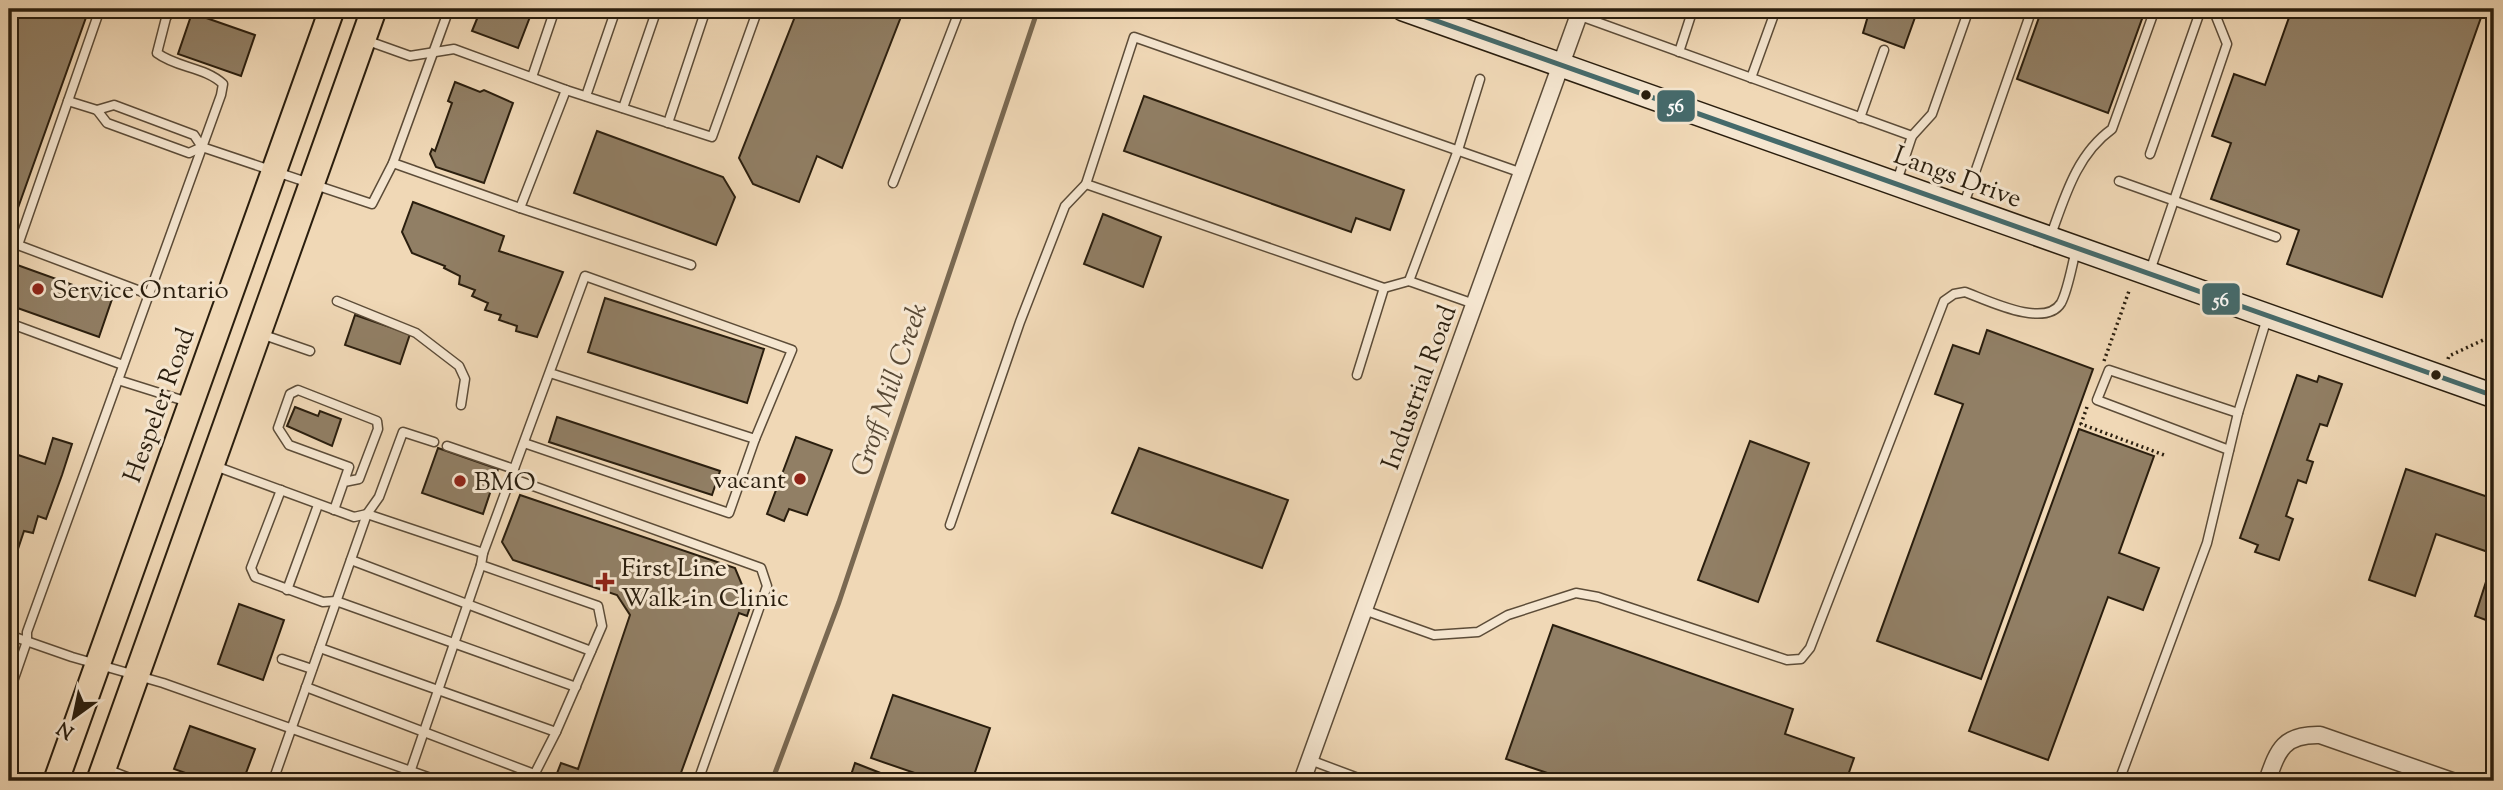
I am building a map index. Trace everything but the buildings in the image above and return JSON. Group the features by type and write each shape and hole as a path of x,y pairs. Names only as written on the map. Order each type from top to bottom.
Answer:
{"main road":[{"name":"Hespeler Road","path":"56,781 331,9"},
{"path":"101,775 374,9"}],"street":[{"name":"Langs Drive","path":"1403,9 2494,396"},
{"name":"Industrial Road","path":"1302,781 1579,12"},
{"path":"2267,781 2277,752 2302,734 2320,735 2452,781"}],"lane":[{"path":"100,9 18,245 148,294"},
{"path":"9,693 27,641 27,632 221,95 223,84 215,76 165,59 157,53 166,18 172,9"},
{"path":"96,110 114,105 194,135 202,147 372,204 393,163 449,9"},
{"path":"531,77 555,9"},
{"path":"586,96 616,9"},
{"path":"623,108 657,9"},
{"path":"668,123 706,9"},
{"path":"363,39 410,56 454,49 566,90 712,137 758,9"},
{"path":"894,183 960,9"},
{"path":"1562,9 1579,12 1679,52 1912,136"},
{"path":"1679,52 1693,9"},
{"path":"1751,78 1776,9"},
{"path":"1896,183 1912,136 1932,114 1969,9"},
{"path":"1963,207 2032,9"},
{"path":"2050,238 2070,183 2095,141 2112,130 2155,9"},
{"path":"2150,154 2201,9"},
{"path":"2149,273 2227,44 2213,9"},
{"path":"950,525 1020,322 1065,206 1086,184 1134,37 1522,173"},
{"path":"1860,118 1884,50"},
{"path":"1409,281 1458,150 1480,79"},
{"path":"520,208 566,90"},
{"path":"68,101 96,110 107,123 189,153 202,147"},
{"path":"393,163 691,265"},
{"path":"2119,181 2277,237"},
{"path":"1086,184 1384,288 1409,281 1474,304"},
{"path":"1364,610 1434,635 1478,632 1508,615 1576,593 1598,597 1787,660 1801,659 1810,648 1944,301 1954,294 1965,292 2027,314 2046,314 2060,304 2077,247"},
{"path":"407,781 483,553 585,276 792,350 755,439 729,513 524,443"},
{"path":"1357,374 1384,288"},
{"path":"337,301 416,333 459,366 465,379 461,405"},
{"path":"2119,781 2207,543 2238,413 2268,315"},
{"path":"9,323 123,365"},
{"path":"258,333 310,351"},
{"path":"2229,450 2097,400 2109,370 2238,413"},
{"path":"550,373 755,439"},
{"path":"118,380 190,403"},
{"path":"334,510 349,467 289,444 278,428 290,394 299,390 377,421 378,429 359,479 344,482"},
{"path":"273,781 367,514 379,497 403,432 434,442"},
{"path":"447,446 514,469"},
{"path":"212,464 354,517 367,514 483,553"},
{"path":"511,478 761,568 767,586 698,781"},
{"path":"281,490 251,568 255,577 323,602 336,601 576,687"},
{"path":"287,590 318,505"},
{"path":"351,561 591,651"},
{"path":"306,687 533,777 556,732 602,626 598,606 481,565"},
{"path":"9,635 291,728 439,781"},
{"path":"320,648 556,732"},
{"path":"282,659 312,669"},
{"path":"1310,761 1366,781"},
{"path":"101,775 137,781"},
{"path":"9,779 14,781"}],"path":[{"path":"2448,359 2449,356 2494,335"}],"waterway":[{"name":"Groff Mill Creek","path":"772,781 839,602 1038,9"}],"transit line":[{"name":"56","path":"1403,9 2494,396"}],"place":[{"name":"Service Ontario","path":"38,289"},
{"name":"vacant","path":"800,479"},
{"name":"BMO","path":"460,481"},
{"name":"First Line Walk-in Clinic","path":"605,582"}]}
